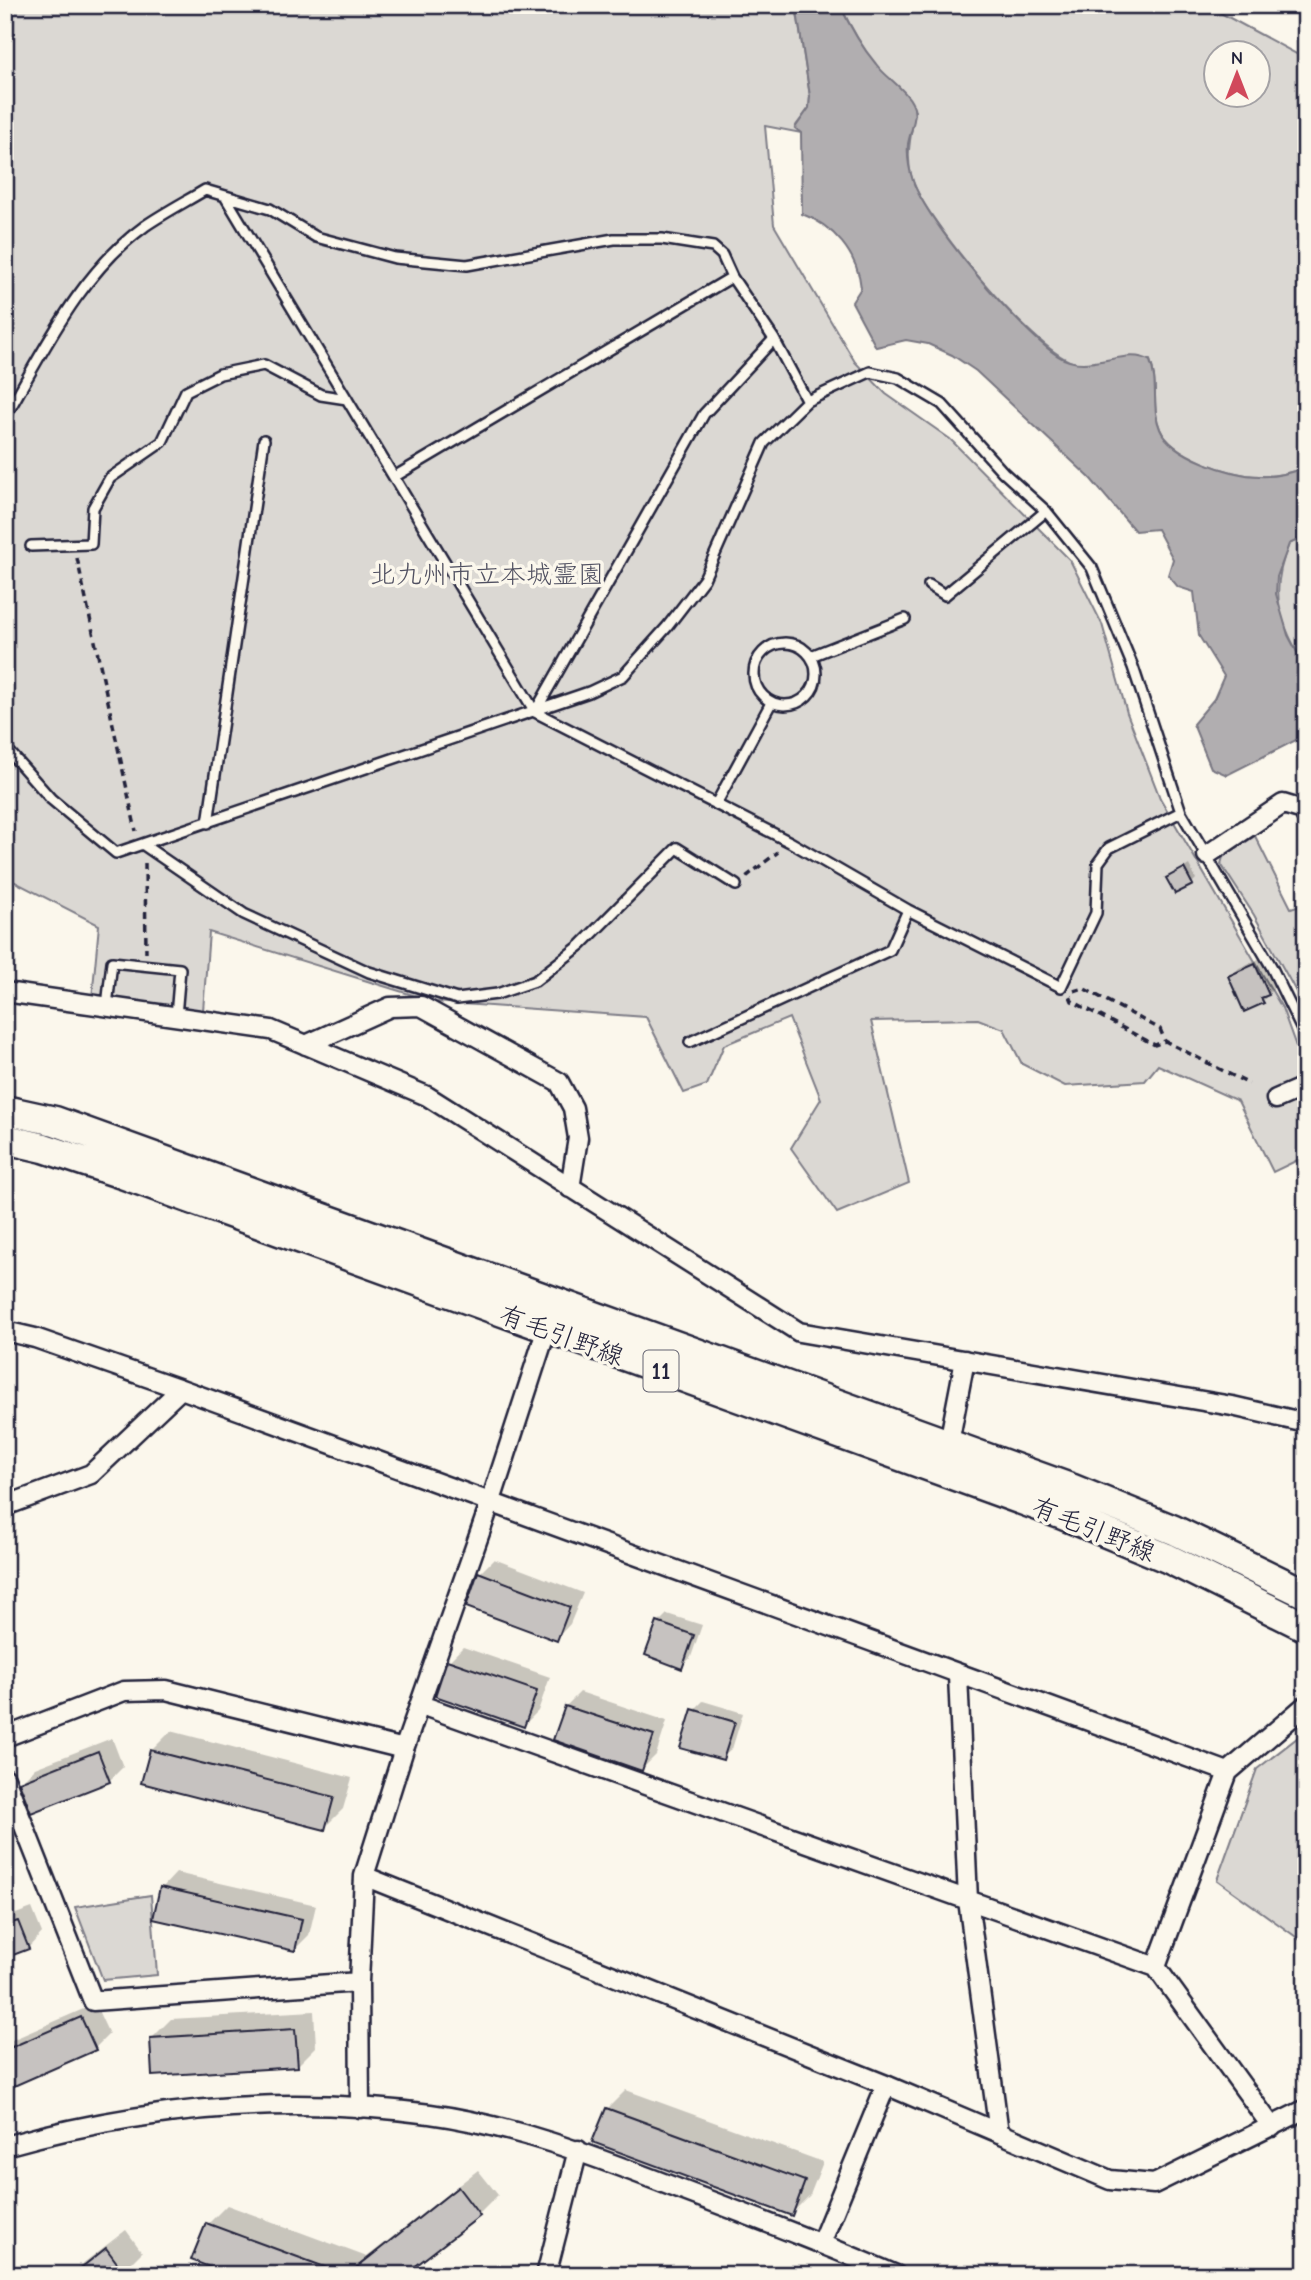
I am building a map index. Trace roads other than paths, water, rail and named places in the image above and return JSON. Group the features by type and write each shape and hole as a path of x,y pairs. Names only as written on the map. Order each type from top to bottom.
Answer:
{"main road":[{"name":"有毛引野線","path":"5,1110 55,1121 950,1443 1174,1531 1306,1594"},
{"name":"有毛引野線","path":"5,1139 44,1148 135,1179 1063,1515 1167,1558 1306,1627"}],"street":[{"path":"1207,855 1283,804 1303,810 1306,816"},
{"path":"5,992 271,1030 428,1096 799,1332 1232,1405 1306,1423"},
{"path":"306,1045 390,1007 421,1006 559,1082 573,1108 578,1138 570,1188"},
{"path":"1276,1099 1306,1086"},
{"path":"360,2108 359,1982 364,1876 404,1749 490,1504 557,1301"},
{"path":"5,1331 34,1338 181,1389 1228,1772"},
{"path":"941,1471 950,1443 965,1360"},
{"path":"5,1506 91,1474 181,1389"},
{"path":"958,1675 968,1900 999,2133"},
{"path":"5,1737 124,1691 166,1690 404,1749"},
{"path":"421,1705 1156,1967 1272,2127"},
{"path":"1156,1967 1228,1772 1306,1705"},
{"path":"5,1777 93,2001 359,1982"},
{"path":"364,1876 886,2085 1110,2180 1154,2184 1306,2109"},
{"path":"821,2243 886,2085"},
{"path":"5,2146 64,2129 150,2114 260,2104 360,2108 432,2115 512,2131 578,2150 821,2243 895,2275"},
{"path":"546,2275 578,2150"}],"lane":[{"path":"5,417 72,303 104,265 144,228 205,190 270,209 316,237 395,258 467,265 614,239 662,239 713,247 722,255 732,276 774,339 807,401"},
{"path":"226,198 535,712 790,842 908,910 1061,987 1096,913 1098,863 1109,848 1181,812"},
{"path":"394,477 732,276"},
{"path":"535,712 704,414 774,339"},
{"path":"31,546 75,550 91,544 93,508 110,478 162,442 186,391 220,374 264,365 321,395 347,399"},
{"path":"5,747 51,799 116,853 145,846 535,712 622,676 667,627 704,579 764,443 807,401 870,372 898,378 942,404 1003,472 1046,511 1093,568 1115,618 1181,812 1271,966 1306,1038"},
{"path":"208,823 264,440"},
{"path":"929,585 945,595 1046,511"},
{"path":"811,656 905,619"},
{"path":"782,642 798,645 811,656 816,672 814,688 803,701 787,706 771,703 758,692 752,677 756,661 766,648 782,642"},
{"path":"716,804 771,703"},
{"path":"145,846 244,914 369,972 457,999 497,994 535,981 581,945 677,848 736,885"},
{"path":"690,1042 890,950 908,910"},
{"path":"107,1006 112,962 180,969 176,1016"}],"park label":[{"name":"北九州市立本城霊園","path":"487,574"}]}
